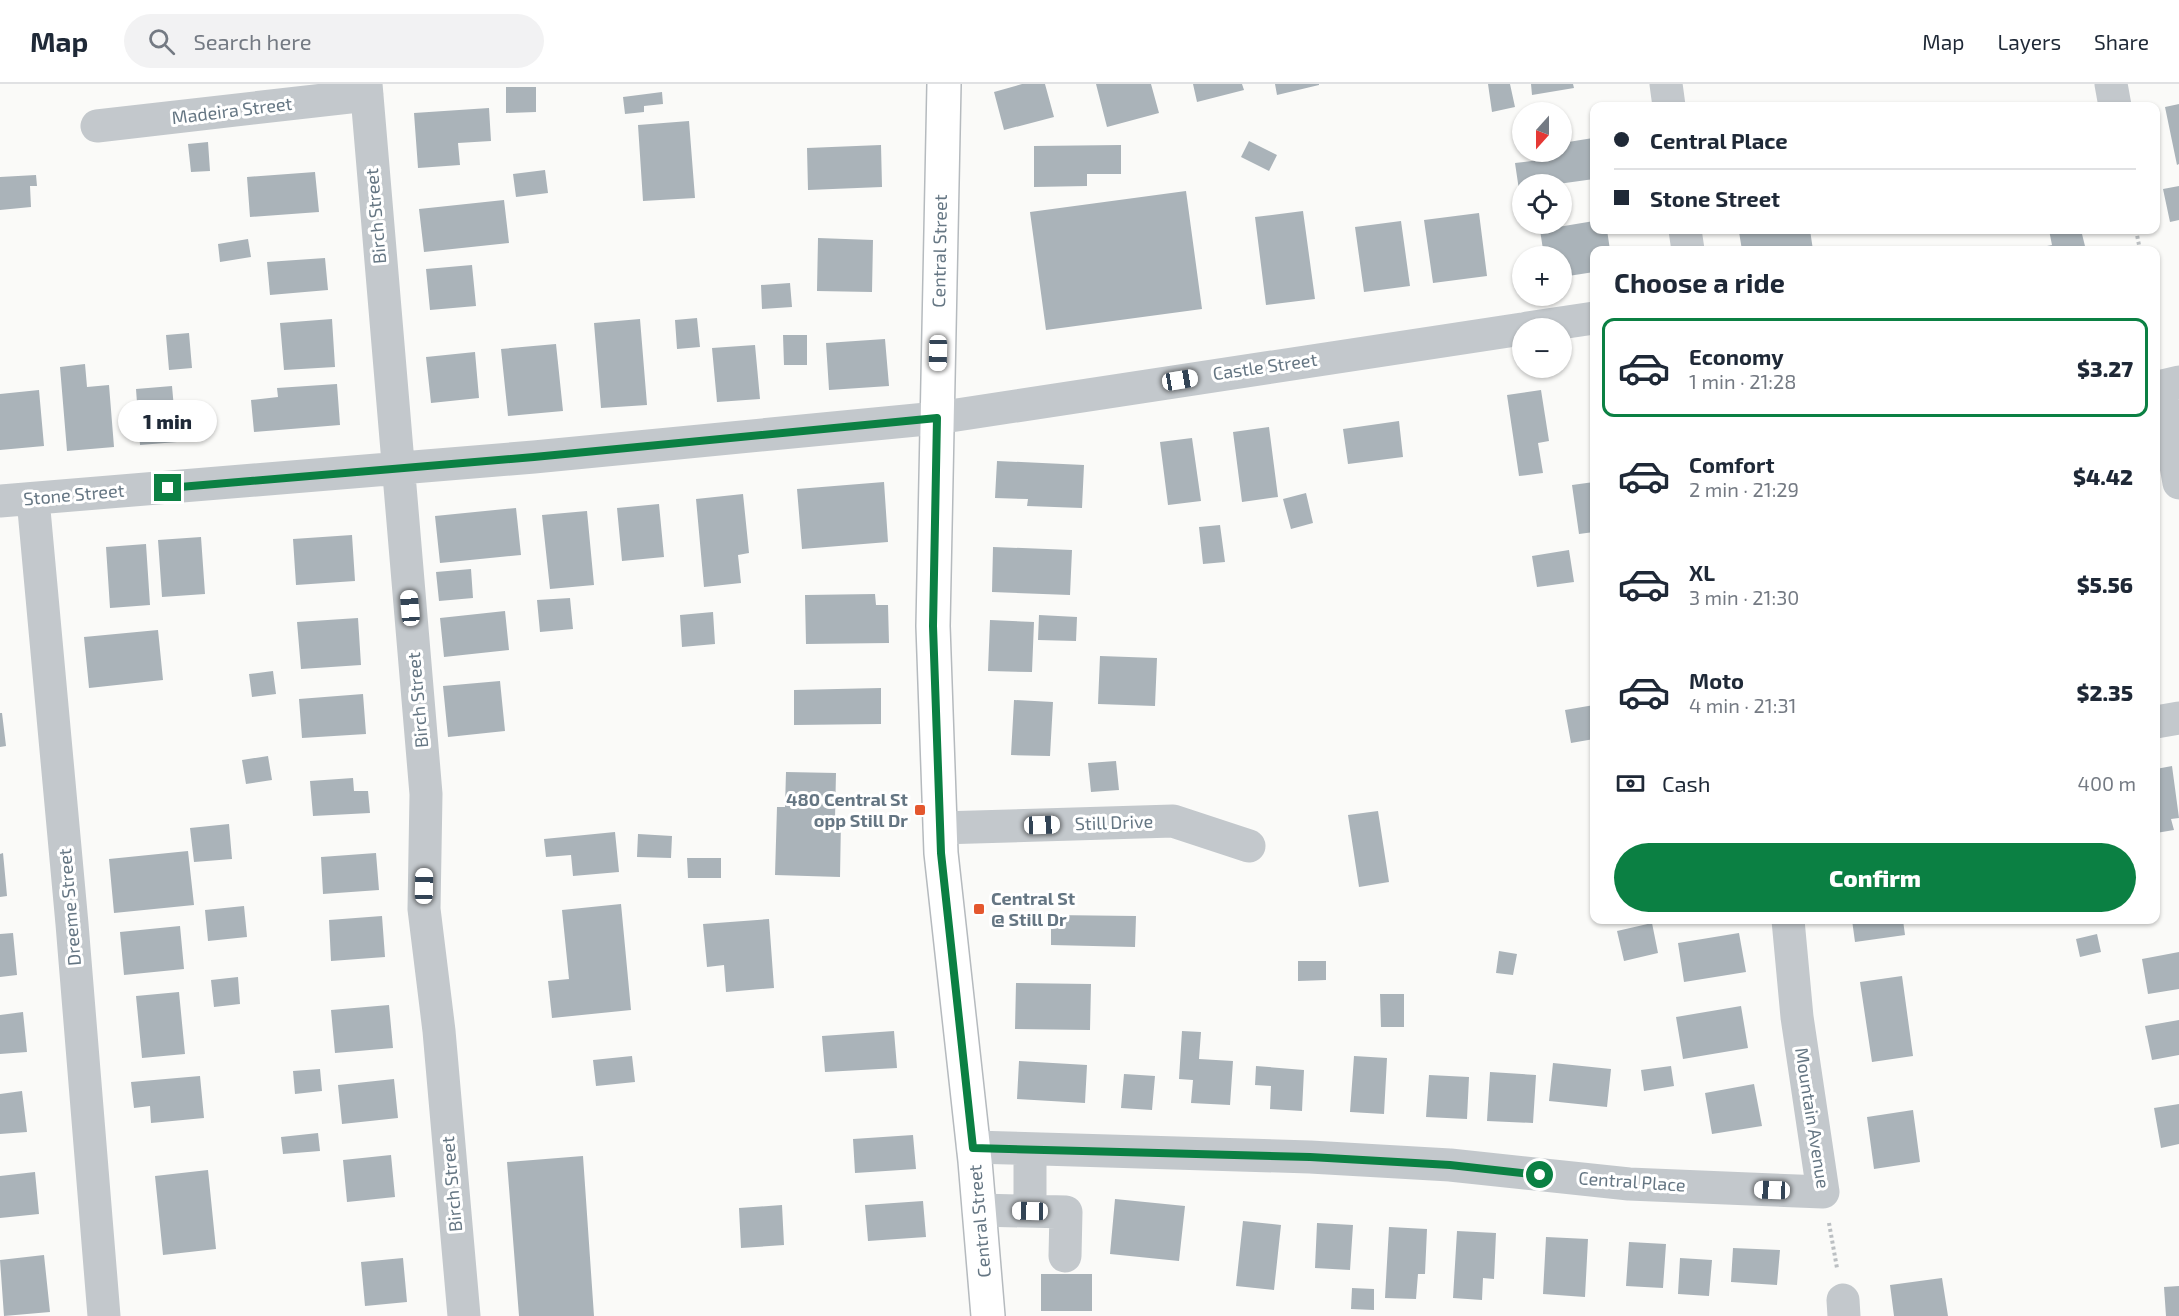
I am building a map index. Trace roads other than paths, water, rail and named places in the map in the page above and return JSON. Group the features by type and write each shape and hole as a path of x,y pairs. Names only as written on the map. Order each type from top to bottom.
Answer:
{"main road":[{"name":"Central Street","path":"944,84 933,626 940,828 988,1316"}],"street":[{"path":"1666,84 1668,102"},
{"path":"2111,84 2114,102"},
{"name":"Madeira Street","path":"97,126 367,89"},
{"name":"Birch Street","path":"367,89 426,794 424,909 439,1031 464,1316"},
{"name":"Castle Street","path":"1572,322 1590,319"},
{"name":"Castle Street","path":"937,418 1512,331"},
{"path":"2171,384 2179,483"},
{"name":"Stone Street","path":"0,501 398,469 937,418"},
{"name":"Dreeme Street","path":"33,499 72,924 104,1316"},
{"path":"2160,721 2179,718"},
{"name":"Still Drive","path":"940,828 1173,821 1249,846"},
{"name":"Mountain Avenue","path":"1788,924 1797,1017 1823,1192"},
{"name":"Central Place","path":"973,1148 1322,1157 1450,1165 1629,1184 1823,1192"},
{"path":"1030,1149 1030,1211"},
{"path":"979,1210 1066,1212 1065,1256"}],"place":[{"name":"480 Central St opp Still Dr","path":"920,810"},
{"name":"Central St @ Still Dr","path":"979,909"}]}
